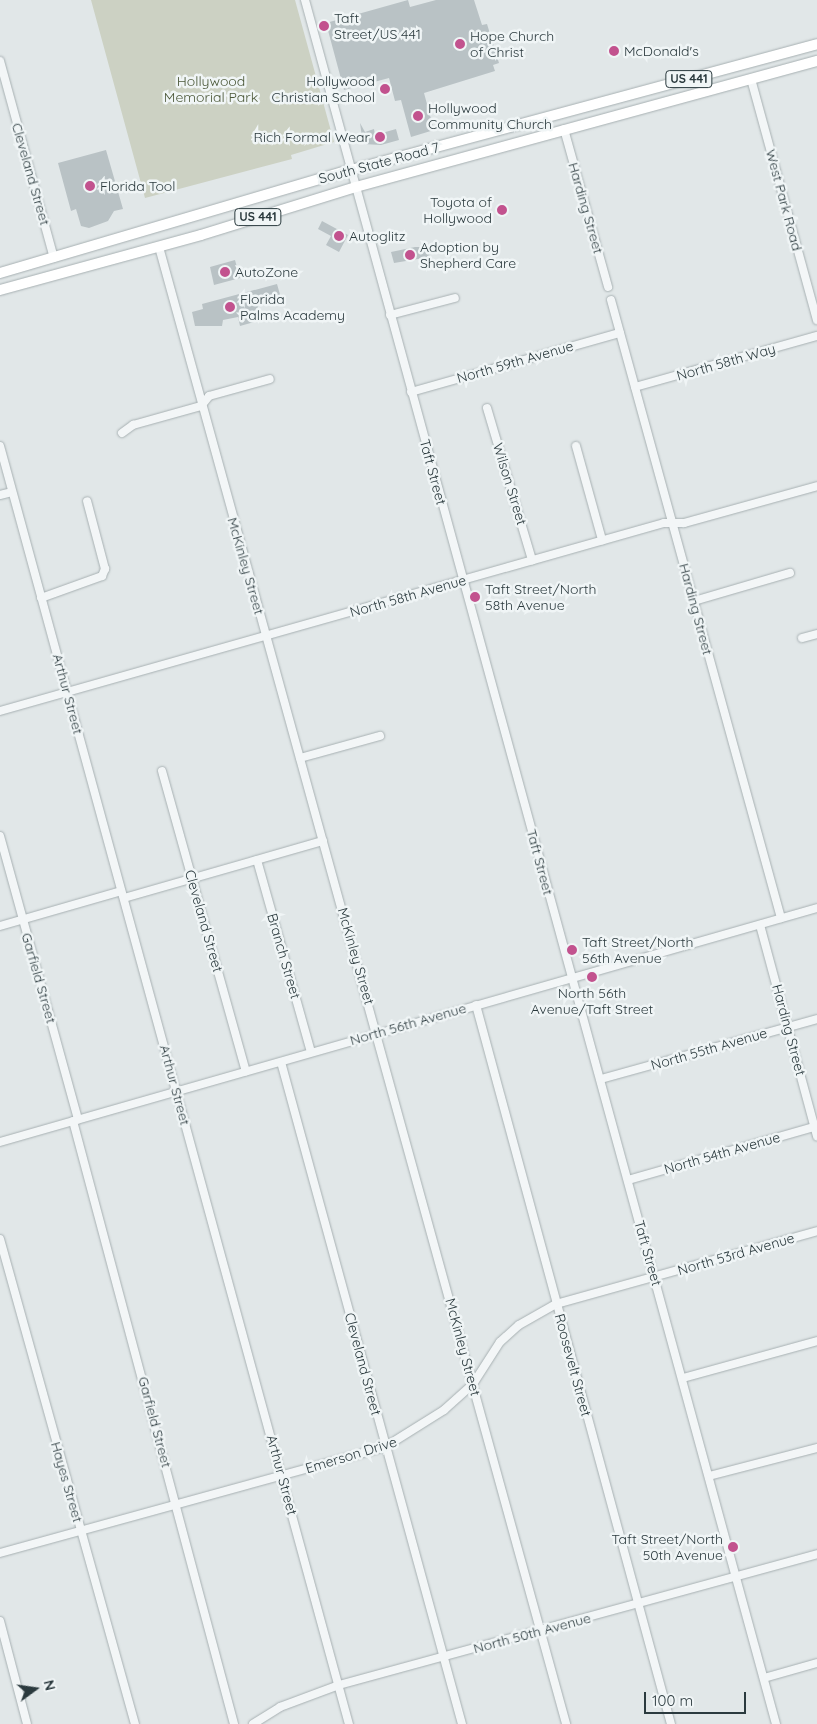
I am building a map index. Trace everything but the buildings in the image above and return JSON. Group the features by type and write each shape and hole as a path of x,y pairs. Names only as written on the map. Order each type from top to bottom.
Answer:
{"main road":[{"name":"South State Road 7","path":"0,273 351,170 817,44"},
{"path":"751,79 765,58"},
{"name":"South State Road 7","path":"0,290 159,246 356,187 817,61"},
{"path":"698,93 708,84 711,74"},
{"path":"564,129 575,110"},
{"path":"530,139 539,120"},
{"path":"159,246 161,235 172,224"},
{"path":"41,278 54,258"}],"street":[{"name":"Taft Street","path":"305,0 776,1724"},
{"name":"Cleveland Street","path":"0,64 54,258"},
{"name":"West Park Road","path":"751,79 817,320"},
{"name":"Harding Street","path":"564,129 608,286"},
{"name":"McKinley Street","path":"159,246 201,406 379,1034 566,1724"},
{"path":"390,315 455,298"},
{"name":"Harding Street","path":"611,300 781,918"},
{"name":"North 59th Avenue","path":"411,392 620,333"},
{"name":"North 58th Way","path":"635,387 817,336"},
{"path":"122,433 133,425 201,406 209,396 270,379"},
{"name":"Wilson Street","path":"487,408 532,560"},
{"name":"Arthur Street","path":"0,446 349,1724"},
{"path":"576,446 602,540"},
{"name":"North 58th Avenue","path":"0,711 602,540 817,486"},
{"path":"0,495 12,492"},
{"path":"41,598 102,576 105,570 87,502"},
{"path":"694,601 790,573"},
{"path":"802,638 817,634"},
{"path":"300,758 380,736"},
{"name":"Cleveland Street","path":"162,771 246,1071"},
{"name":"Garfield Street","path":"0,836 234,1724"},
{"path":"0,926 22,919 192,879 323,841"},
{"name":"Branch Street","path":"257,860 310,1052"},
{"name":"North 56th Avenue","path":"0,1142 817,908"},
{"name":"Harding Street","path":"760,925 816,1126 817,1136"},
{"name":"Roosevelt Street","path":"476,1005 671,1724"},
{"name":"North 55th Avenue","path":"601,1079 817,1018"},
{"name":"Cleveland Street","path":"281,1062 462,1724"},
{"name":"North 54th Avenue","path":"628,1180 816,1126"},
{"name":"North 53rd Avenue","path":"655,1277 817,1232"},
{"name":"Hayes Street","path":"0,1239 135,1724"},
{"name":"Emerson Drive","path":"0,1553 385,1447 421,1428 473,1384 500,1342 519,1326 556,1304 655,1277"},
{"path":"683,1378 817,1341"},
{"path":"709,1476 817,1448"},
{"name":"North 50th Avenue","path":"253,1724 280,1707 339,1685 817,1554"},
{"path":"0,1621 27,1724"},
{"path":"764,1678 817,1663"}],"green space":[{"name":"Hollywood Memorial Park","path":"91,0 295,0 334,142 291,155 292,159 145,198"}],"place":[{"name":"Taft Street/US 441","path":"324,26"},
{"name":"Hope Church of Christ","path":"460,44"},
{"name":"McDonald's","path":"614,51"},
{"name":"Hollywood Christian School","path":"385,89"},
{"name":"Hollywood Community Church","path":"418,116"},
{"name":"Rich Formal Wear","path":"380,137"},
{"name":"Florida Tool","path":"90,186"},
{"name":"Toyota of Hollywood","path":"502,210"},
{"name":"Autoglitz","path":"339,236"},
{"name":"Adoption by Shepherd Care","path":"410,255"},
{"name":"AutoZone","path":"225,272"},
{"name":"Florida Palms Academy","path":"230,307"},
{"name":"Taft Street/North 58th Avenue","path":"475,597"},
{"name":"Taft Street/North 56th Avenue","path":"572,950"},
{"name":"North 56th Avenue/Taft Street","path":"592,977"},
{"name":"Taft Street/North 50th Avenue","path":"733,1547"}]}
